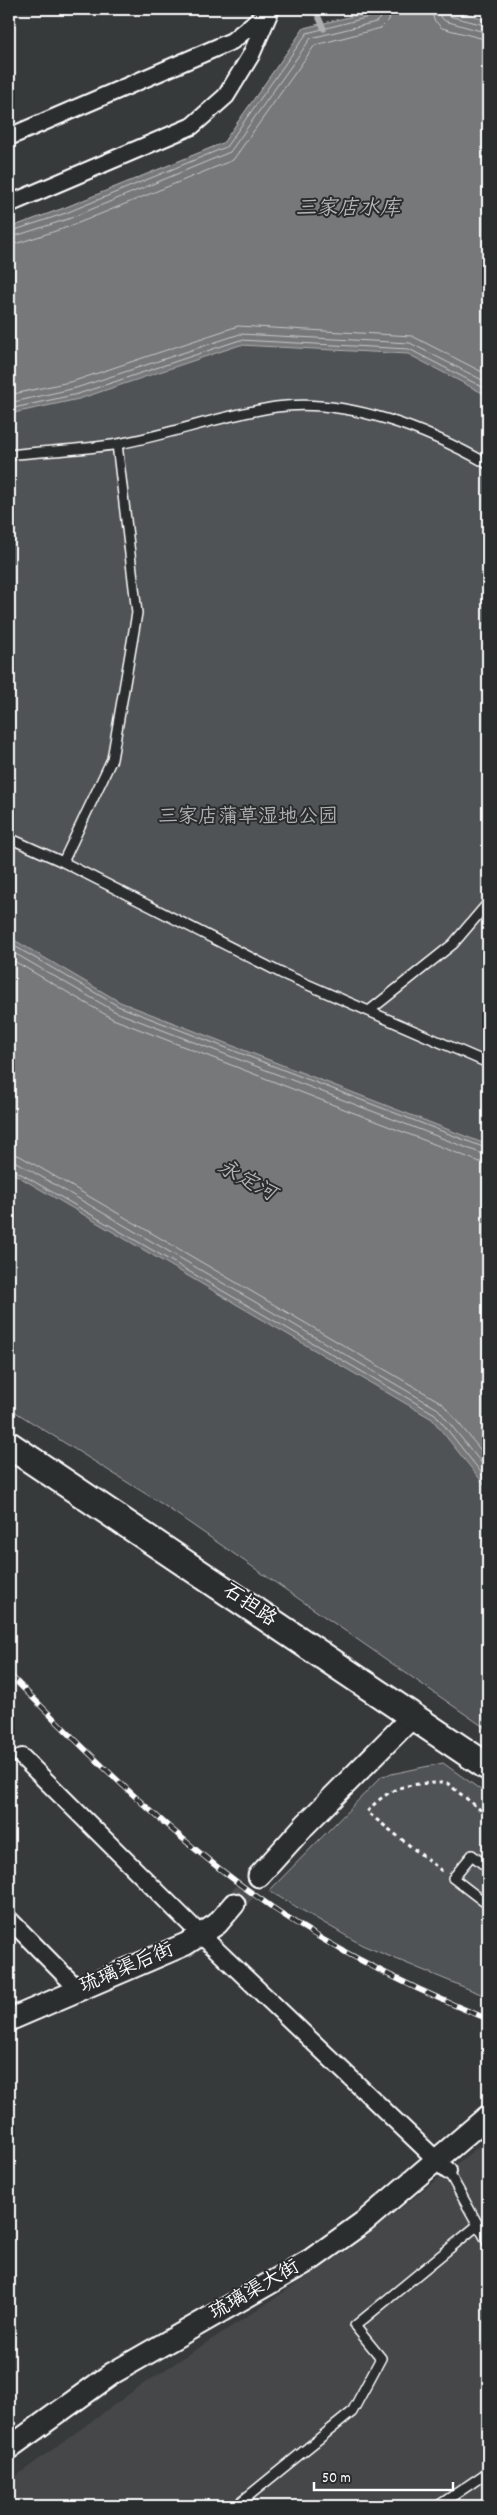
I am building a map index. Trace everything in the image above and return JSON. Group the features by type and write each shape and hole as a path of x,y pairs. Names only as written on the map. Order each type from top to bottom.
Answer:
{"main road":[{"name":"石担路","path":"9,1445 488,1767"}],"street":[{"path":"9,137 232,41 272,9"},
{"path":"9,204 192,126 226,96 251,55 272,9"},
{"path":"259,1876 305,1825 414,1716"},
{"path":"22,1757 201,1935 443,2165"},
{"name":"琉璃渠后街","path":"9,2020 201,1935 217,1924 234,1904"},
{"path":"9,1918 79,1990"},
{"name":"琉璃渠大街","path":"9,2448 113,2373 312,2259 443,2165 488,2116"}],"lane":[{"path":"9,455 117,444 278,407 334,407 403,423 463,450 488,464"},
{"path":"63,862 112,759 137,613 117,444"},
{"path":"9,838 63,862 281,973 488,1063"},
{"path":"369,1011 453,944 488,903"},
{"path":"488,1866 472,1855 453,1878 488,1903"},
{"path":"443,2165 488,2243"},
{"path":"236,2506 352,2412 381,2358 355,2326 478,2225"},
{"path":"438,2506 488,2472"}],"path":[{"path":"453,1878 367,1812 380,1797 413,1783 447,1783 488,1816"}],"shaded area":[{"path":"488,2139 488,2505 9,2506 9,2481 140,2386 341,2255"}],"green space":[{"name":"三家店蒲草湿地公园","path":"382,9 450,10 488,22 488,1730 162,1504 9,1408 9,228 64,208 223,143 304,28"},
{"path":"443,1763 488,1795 488,1997 362,1945 269,1891 382,1776"}],"water":[{"name":"三家店水库","path":"382,9 450,10 488,22 488,396 408,354 240,345 79,399 9,414 9,228 64,208 223,143 304,28"},
{"name":"永定河","path":"9,937 120,1002 488,1145 488,1489 432,1419 9,1171"}],"waterway":[{"path":"315,9 324,29"}],"tunnel":[{"path":"234,1904 259,1876"}],"railway":[{"path":"9,1674 87,1751 168,1826 254,1895 347,1953 417,1988 488,2019"}]}
